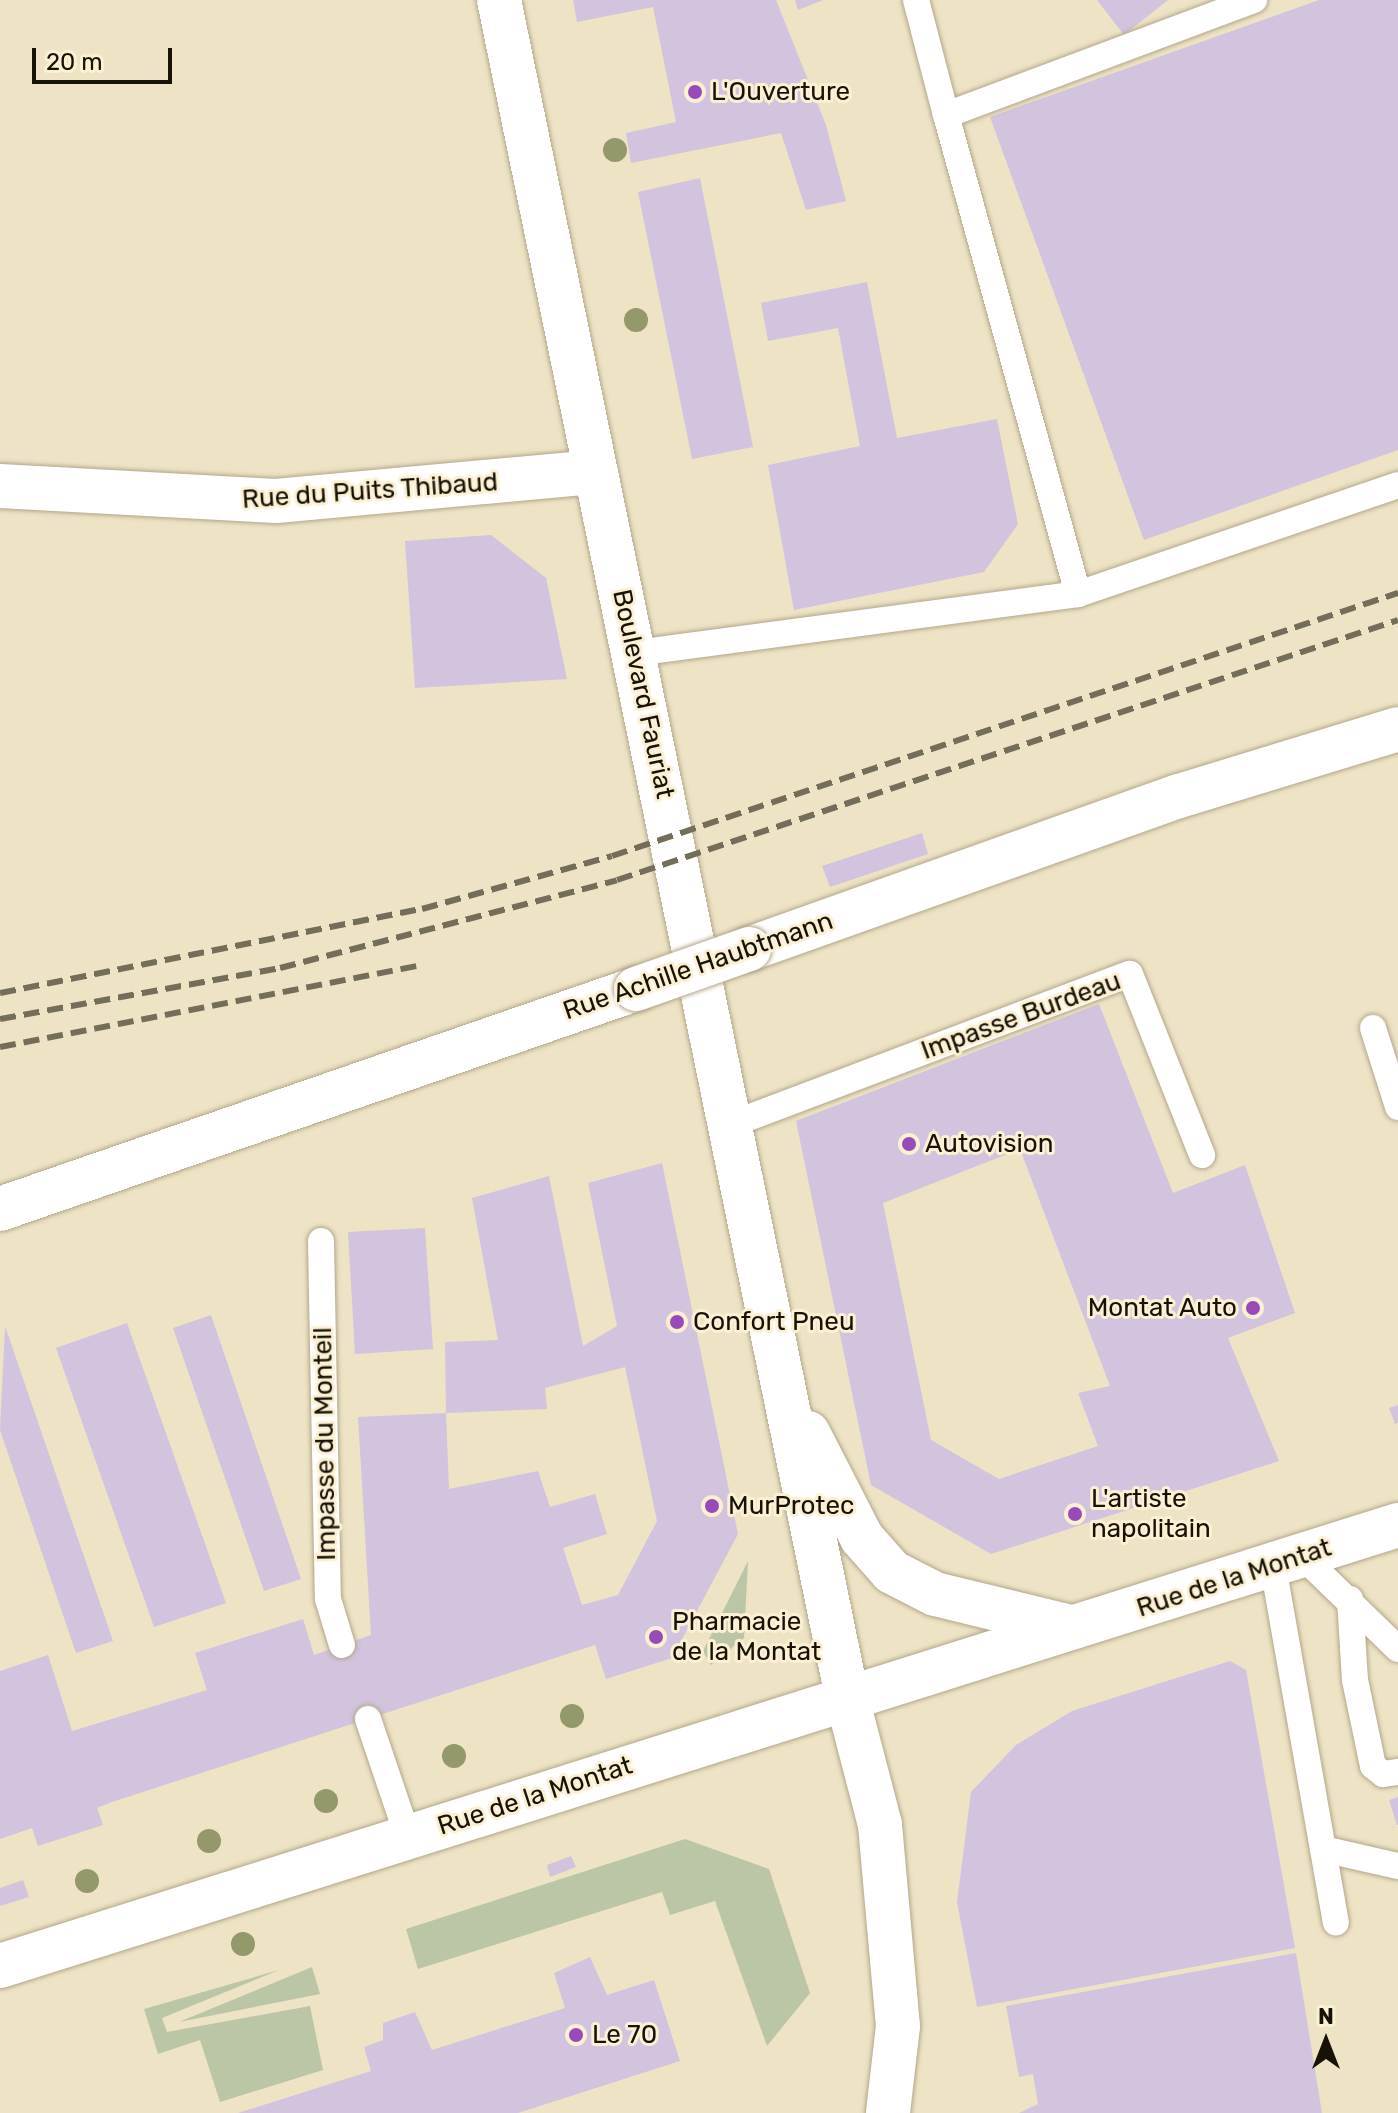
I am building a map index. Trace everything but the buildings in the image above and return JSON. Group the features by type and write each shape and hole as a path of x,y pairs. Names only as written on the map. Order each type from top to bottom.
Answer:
{"main road":[{"name":"Boulevard Fauriat","path":"499,0 636,653 848,1702 880,1825 894,1928 898,2026 888,2113"},
{"name":"Rue du Puits Thibaud","path":"0,486 276,501 596,472"},
{"name":"Rue Achille Haubtmann","path":"0,1209 636,989 1179,796 1398,729"},
{"name":"Boulevard Fauriat","path":"785,1388 862,1538 892,1572 935,1594 1070,1627"},
{"name":"Rue de la Montat","path":"0,1966 848,1702 959,1659 1288,1562 1398,1525"}],"lane":[{"path":"916,0 1078,594"},
{"path":"946,115 1254,0"},
{"path":"636,653 1078,594 1398,485"},
{"name":"Impasse Burdeau","path":"732,1124 1130,974 1202,1155"},
{"path":"1373,1028 1398,1107"},
{"name":"Impasse du Monteil","path":"321,1241 328,1599 342,1645"},
{"path":"1288,1562 1398,1631"},
{"path":"1288,1562 1323,1849 1336,1922"},
{"path":"1355,1603 1398,1649"},
{"path":"1355,1603 1398,1663"},
{"path":"1355,1603 1355,1680 1373,1766 1383,1774 1398,1772"},
{"path":"368,1719 408,1837"},
{"path":"1323,1849 1398,1866"}],"green space":[{"path":"748,1561 744,1638 711,1665 703,1651"},
{"path":"685,1839 769,1869 810,1993 767,2046 715,1901 670,1915 662,1892 418,1969 406,1929"},
{"path":"312,1967 320,1994 179,2022"},
{"path":"279,1970 162,2018 167,2032 310,2006 323,2070 220,2102 200,2040 158,2054 144,2009"}],"railway":[{"path":"0,993 422,909 612,856 1398,593"},
{"path":"0,1019 280,968 617,880 1398,620"},
{"path":"0,1047 416,966"}],"place":[{"name":"L'Ouverture","path":"695,92"},
{"name":"Autovision","path":"909,1144"},
{"name":"Montat Auto","path":"1253,1308"},
{"name":"Confort Pneu","path":"677,1322"},
{"name":"MurProtec","path":"712,1506"},
{"name":"L'artiste napolitain","path":"1075,1514"},
{"name":"Pharmacie de la Montat","path":"656,1637"},
{"name":"Le 70","path":"576,2035"}]}
